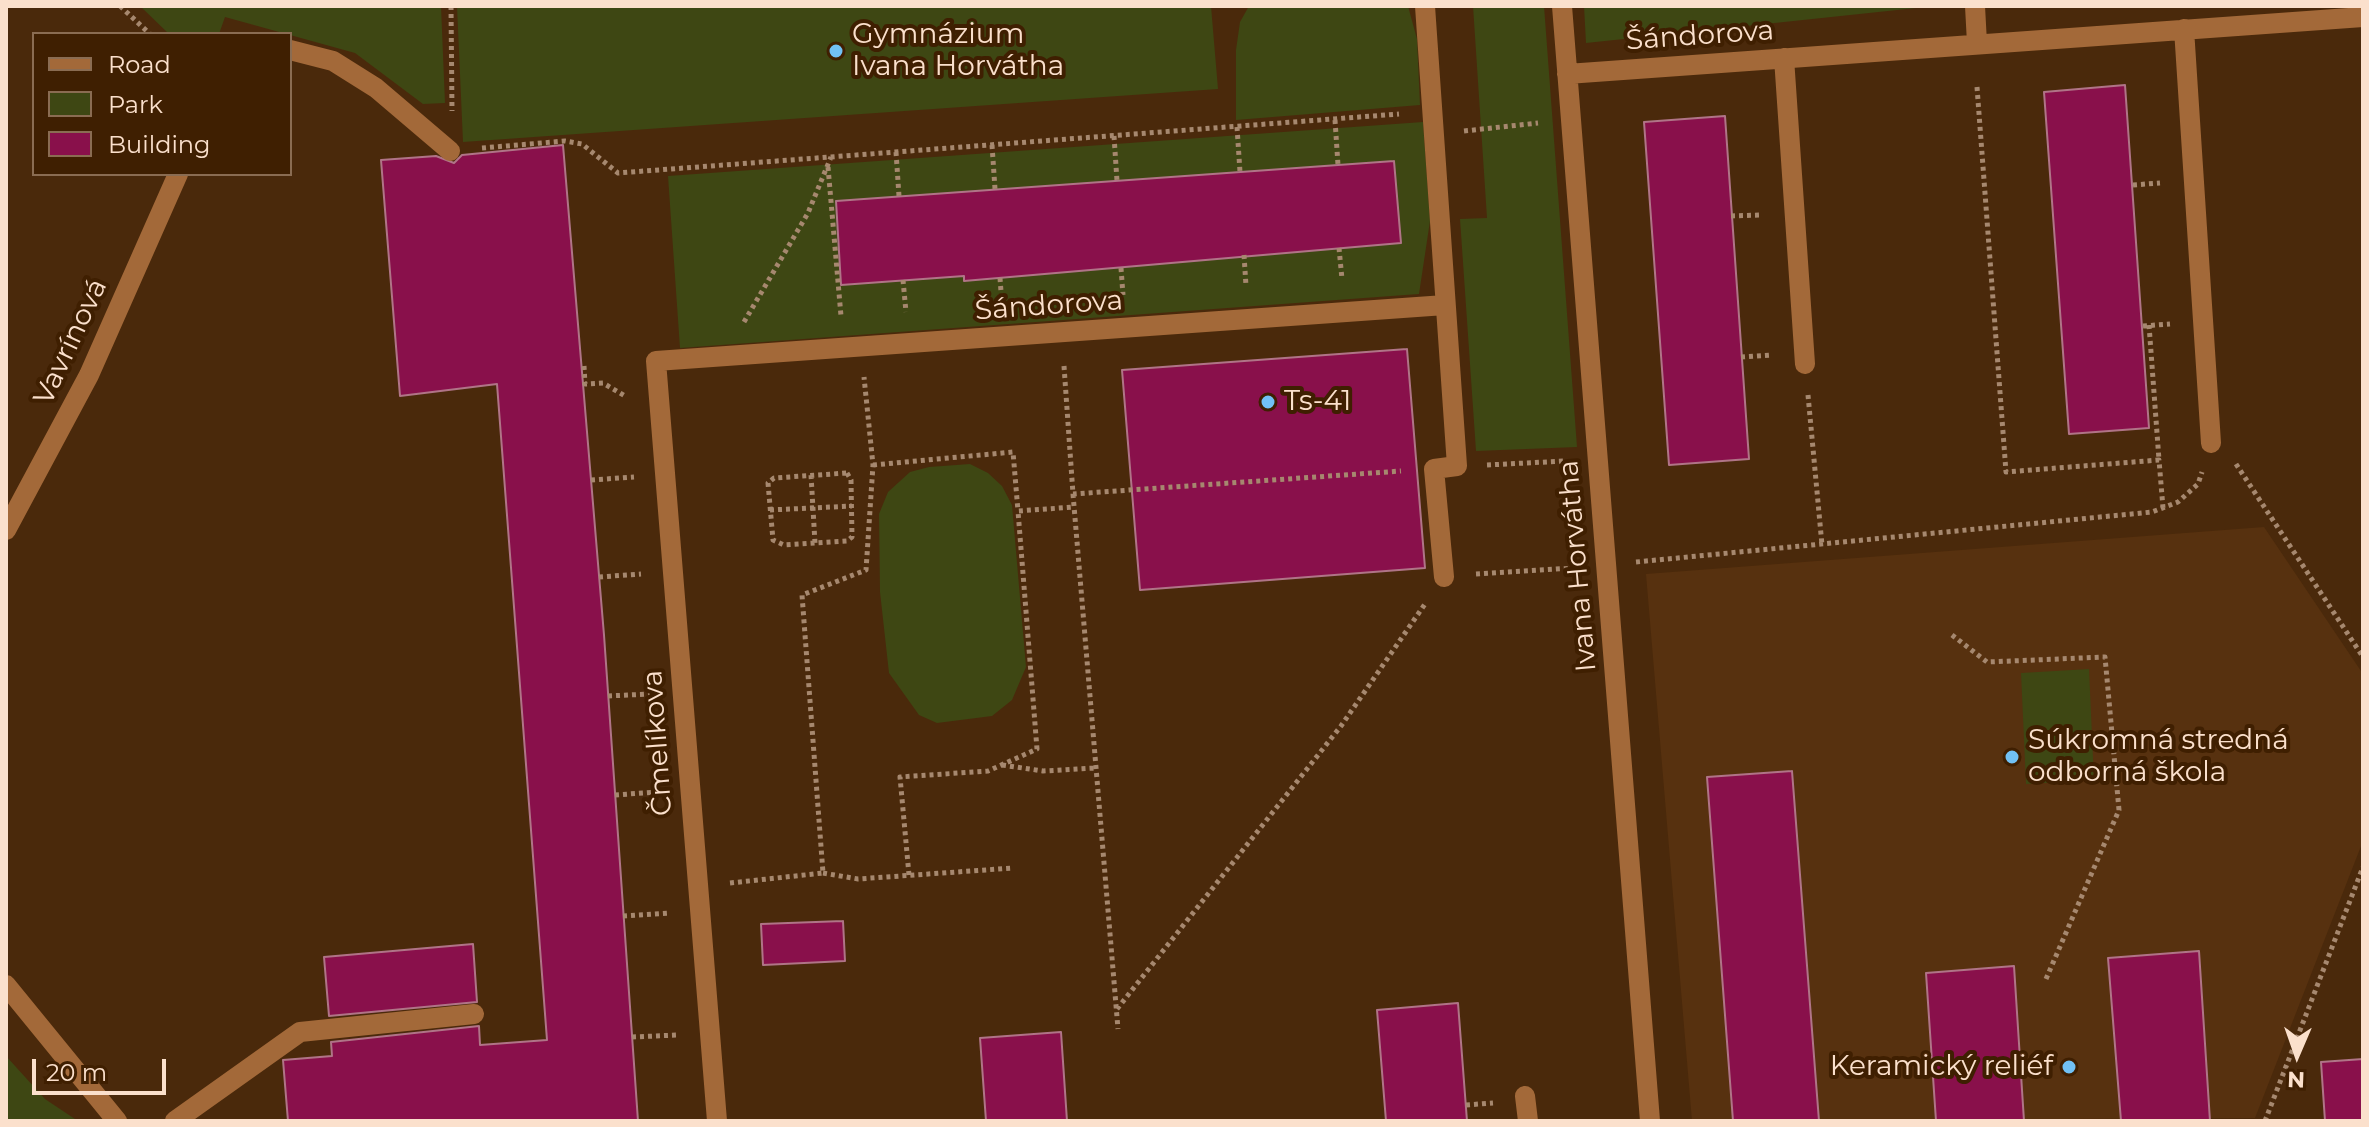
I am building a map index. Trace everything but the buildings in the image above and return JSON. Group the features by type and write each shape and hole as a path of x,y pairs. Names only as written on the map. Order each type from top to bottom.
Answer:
{"street":[{"path":"1425,6 1457,466 1434,469 1444,577"},
{"name":"Ivana Horvátha","path":"1562,6 1650,1121"},
{"path":"1975,6 1977,43"},
{"name":"Šándorova","path":"1567,74 2363,17"},
{"path":"2184,29 2211,443"},
{"path":"292,51 333,61 365,81 445,146"},
{"path":"1784,58 1805,364"},
{"name":"Vavrínová","path":"6,530 12,502 89,375 177,176"},
{"name":"Šándorova","path":"656,361 1445,305"},
{"name":"Čmelíkova","path":"656,361 717,1121"},
{"path":"6,985 117,1121"},
{"path":"175,1121 300,1032 474,1014"},
{"path":"1525,1096 1528,1121"}],"path":[{"path":"120,6 148,32"},
{"path":"451,6 454,105 445,146 565,141 582,144 618,173 1432,112"},
{"path":"1977,87 2006,472 2159,460"},
{"path":"1335,120 1338,165"},
{"path":"1433,134 1571,120"},
{"path":"1237,127 1240,172"},
{"path":"1114,136 1117,181"},
{"path":"992,145 995,189"},
{"path":"896,152 899,196"},
{"path":"724,357 808,213 831,157"},
{"path":"823,873 802,595 866,570 873,465 852,349 828,165"},
{"path":"2149,325 2163,508"},
{"path":"1062,334 1118,1029"},
{"path":"1805,364 1822,545"},
{"path":"584,366 585,384"},
{"path":"1117,1009 1341,726 1444,577 2050,524 2163,508 2178,502 2198,484 2211,443 2240,468 2363,657"},
{"path":"873,465 1013,452 1037,749 988,771 900,777 909,875"},
{"path":"1457,466 1598,459"},
{"path":"1073,494 1434,469"},
{"path":"847,473 852,506 852,537 847,541 784,545 773,540 768,483 774,478 847,473"},
{"path":"811,475 815,543"},
{"path":"591,480 647,476"},
{"path":"770,510 852,506"},
{"path":"1018,511 1074,507"},
{"path":"599,577 654,573"},
{"path":"1952,635 1987,662 2105,657 2119,810 2046,979"},
{"path":"608,696 663,693"},
{"path":"1001,765 1043,771 1096,768"},
{"path":"615,795 670,791"},
{"path":"2265,1121 2361,880 2363,867"},
{"path":"697,886 823,873 858,879 1013,868"},
{"path":"623,916 679,912"},
{"path":"632,1037 687,1034"}],"shaded area":[{"name":"Súkromná stredná odborná škola","path":"2264,527 2363,674 2363,841 2255,1118 1692,1121 1646,574"}],"green space":[{"path":"140,6 441,6 445,103 423,104 355,53 292,36 292,32 279,32 225,17 220,32 167,32"},
{"name":"Gymnázium Ivana Horvátha","path":"457,6 1211,6 1218,89 463,142"},
{"path":"1249,6 1408,6 1417,39 1420,105 1236,120 1236,50 1240,22"},
{"path":"1473,6 1544,6 1577,447 1476,451 1460,219 1487,218"},
{"path":"1584,6 1935,6 1586,43"},
{"path":"1423,122 1430,221 1419,294 680,348 668,176"},
{"path":"970,464 988,473 1002,486 1012,505 1026,667 1012,700 992,716 937,723 919,715 889,673 880,592 879,514 888,492 910,472 929,467"},
{"path":"2089,669 2094,780 2026,784 2021,673"},
{"path":"6,1056 45,1099 78,1121 6,1121"}],"place":[{"name":"Gymnázium Ivana Horvátha","path":"836,51"},
{"name":"Ts-41","path":"1268,402"},
{"name":"Súkromná stredná odborná škola","path":"2012,757"},
{"name":"Keramický reliéf","path":"2069,1067"}]}
